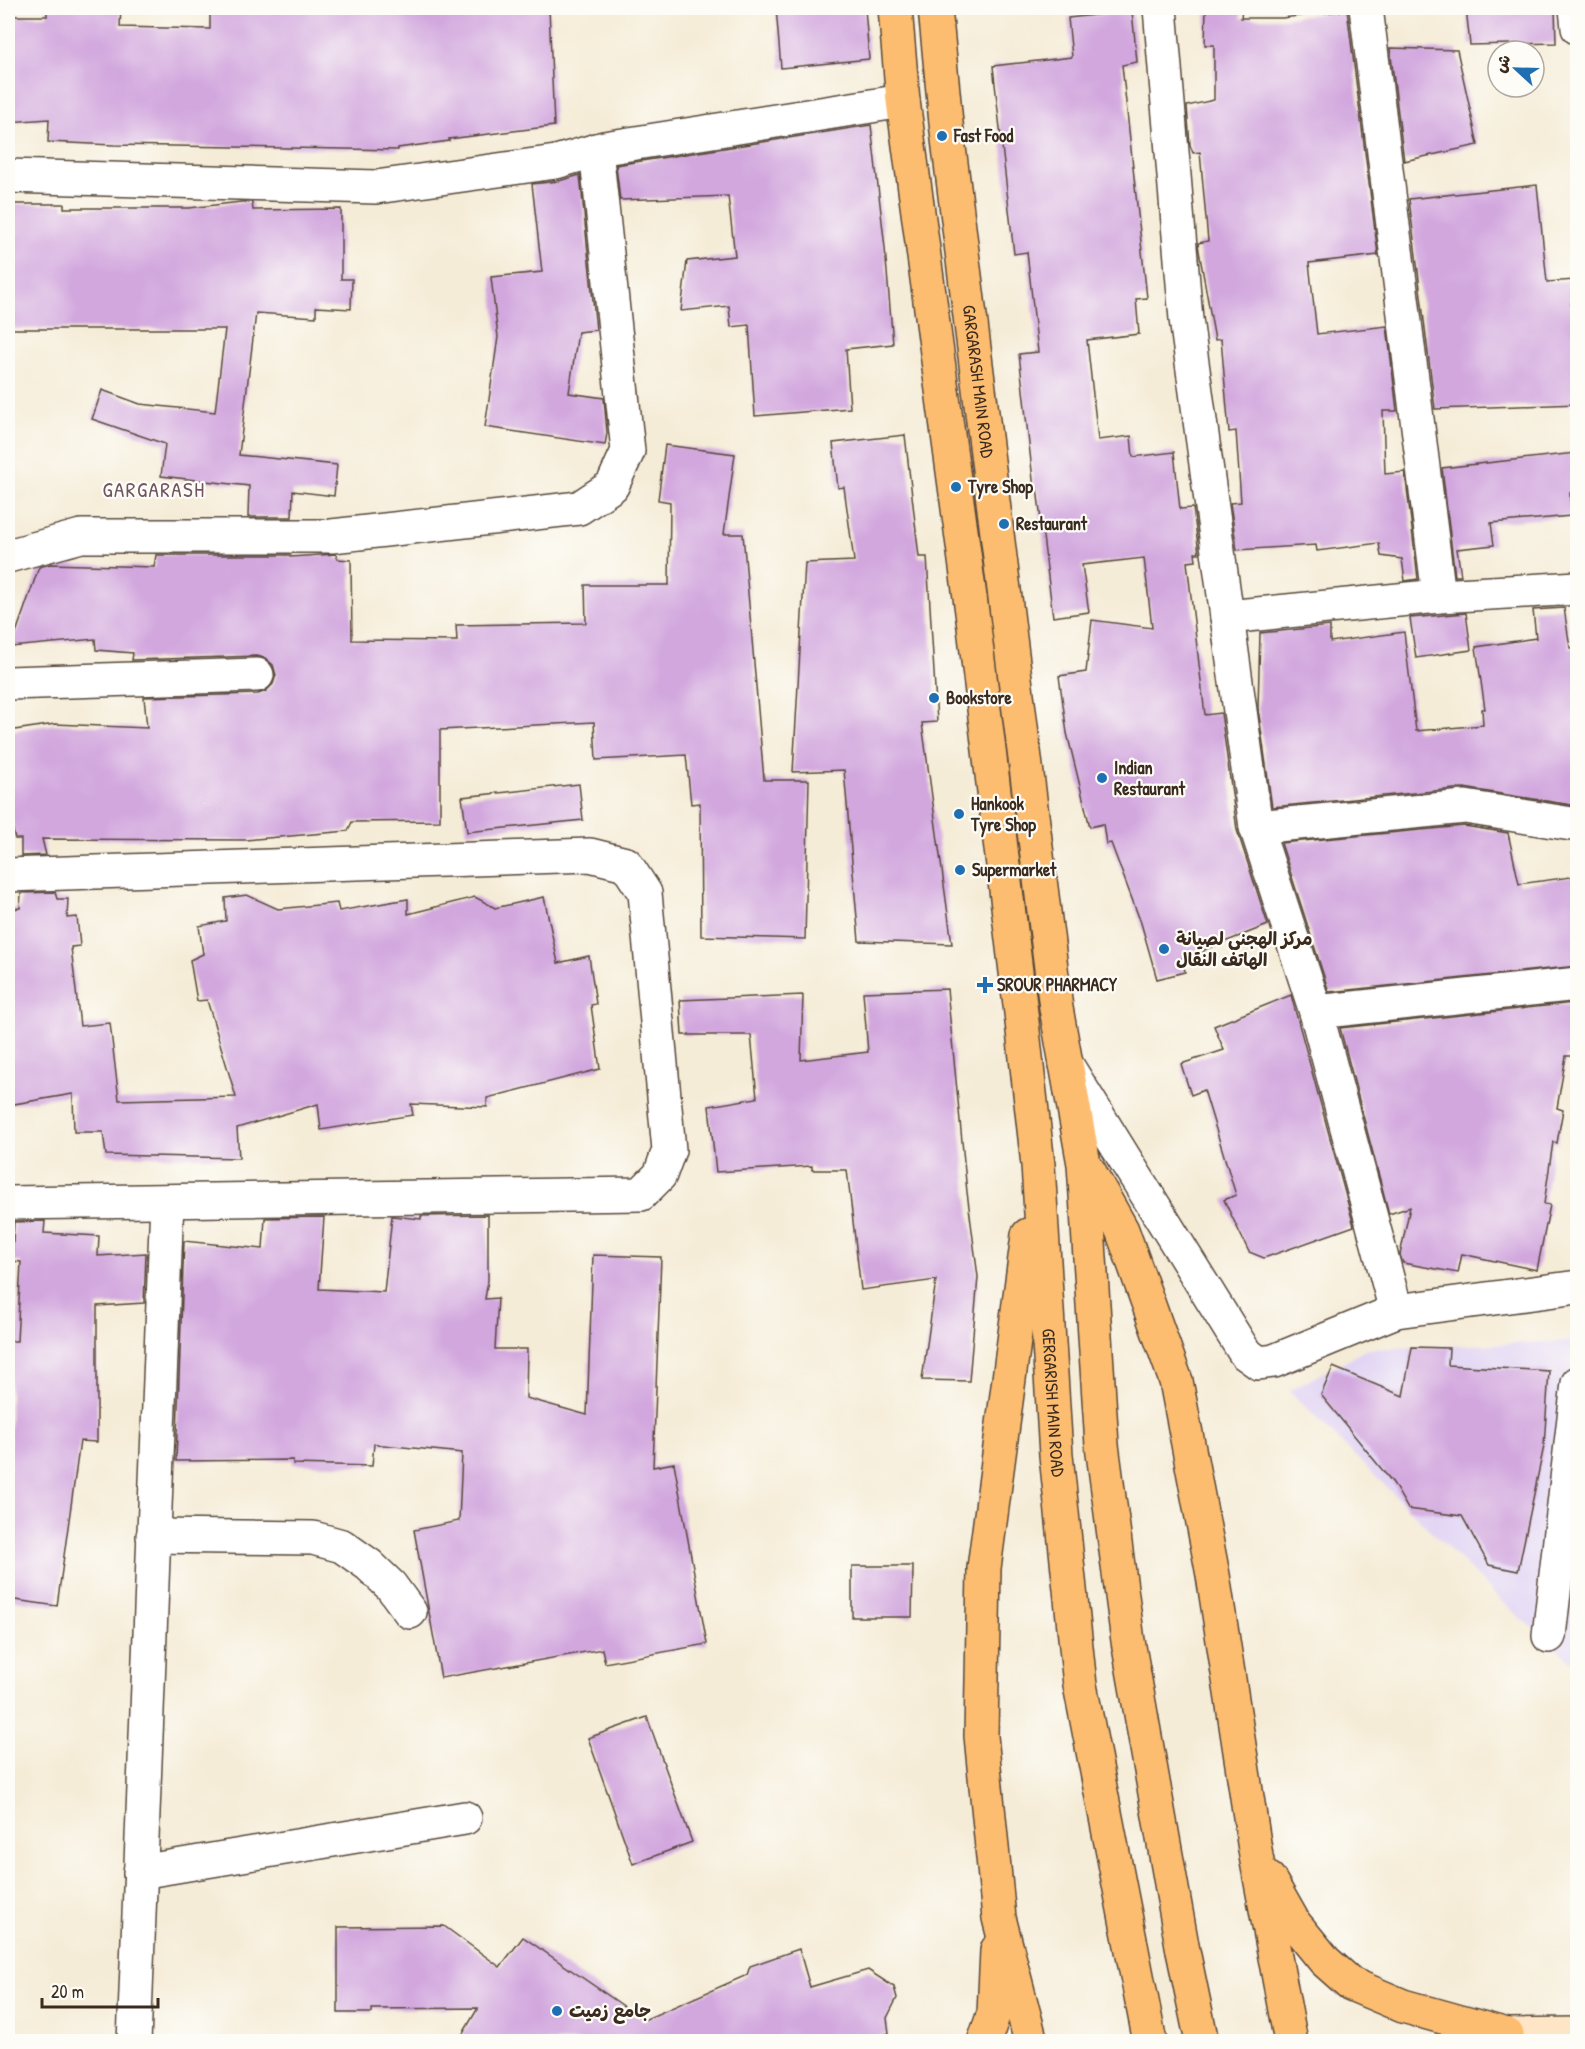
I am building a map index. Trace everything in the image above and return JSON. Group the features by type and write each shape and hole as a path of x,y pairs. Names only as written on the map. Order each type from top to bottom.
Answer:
{"main road":[{"path":"895,8 903,101"},
{"name":"GARGARASH MAIN ROAD","path":"935,8 946,123 1056,1008 1066,1064"},
{"name":"GERGARISH MAIN ROAD","path":"903,101 975,627 1038,1165 1056,1455 1080,1684 1150,2042"},
{"path":"1066,1064 1084,1164 1102,1445 1128,1641 1183,1951 1202,2042"},
{"path":"1084,1164 1122,1230 1176,1381 1213,1575 1256,1856 1291,2042"},
{"path":"984,2042 994,2013 999,1918 981,1736 984,1568 1038,1165"},
{"path":"1256,1856 1294,1923 1325,1961 1351,1984 1403,2006 1507,2035"},
{"path":"999,1918 1031,2042"},
{"path":"1473,2042 1507,2035 1578,2034"}],"street":[{"path":"1160,8 1186,320 1256,827 1316,1012 1396,1311"},
{"path":"1366,8 1439,596"},
{"path":"1576,8 1578,28"},
{"path":"8,176 376,187 556,162 596,150 722,128 903,101"},
{"path":"8,556 81,536 332,536 478,520 579,508 612,486 628,451 596,150"},
{"path":"1227,616 1439,596 1578,588"},
{"path":"8,682 257,675"},
{"path":"1256,827 1465,807 1578,825"},
{"path":"8,875 590,855 626,864 645,893 669,1150 660,1175 641,1194 8,1203"},
{"path":"1316,1012 1578,984"},
{"path":"1066,1064 1245,1353 1259,1363 1274,1361 1396,1311 1578,1287"},
{"path":"134,2042 167,1201"},
{"path":"1549,1636 1578,1383"},
{"path":"153,1536 313,1538 342,1546 369,1565 392,1586 410,1612"},
{"path":"140,1872 465,1818"}],"shaded area":[{"path":"1577,1341 1577,1666 1508,1607 1289,1391 1367,1349"}],"building":[{"path":"47,8 121,8 120,27 210,29 210,8 487,8 487,10 549,8 554,126 449,139 449,141 398,148 398,150 48,142 49,119 8,122 8,16 47,16"},
{"path":"776,8 865,8 869,59 781,68"},
{"path":"1206,8 1242,8 1241,18 1282,18 1347,10 1378,255 1309,263 1317,334 1387,326 1397,411 1383,411 1385,474 1405,472 1418,579 1405,581 1402,559 1381,556 1379,543 1317,551 1316,545 1237,550 1230,503 1241,502 1236,431 1229,432 1221,339 1215,340 1199,251 1198,243 1208,241 1200,152 1193,153 1190,145 1187,106 1214,100 1214,45 1205,45"},
{"path":"1466,8 1555,8 1556,43 1546,43 1546,39 1486,39 1486,45 1470,45"},
{"path":"1132,11 1137,62 1122,65 1147,298 1136,299 1139,334 1087,340 1098,440 1131,436 1133,457 1174,452 1180,509 1193,508 1199,553 1195,553 1196,561 1187,562 1205,715 1221,713 1237,830 1268,925 1204,950 1204,952 1182,958 1185,972 1157,979 1141,923 1111,843 1106,844 1103,824 1090,827 1067,733 1059,676 1086,672 1092,620 1152,628 1144,558 1082,565 1089,612 1053,617 1037,488 1034,489 1019,354 1038,352 1027,252 1014,254 993,66 1072,57 1068,18"},
{"path":"1390,48 1457,50 1478,145 1404,161"},
{"path":"871,125 893,344 846,349 850,408 755,416 749,325 731,327 729,306 681,311 687,261 735,256 728,196 620,200 616,165"},
{"path":"580,175 596,330 578,332 569,393 604,398 607,433 605,445 485,427 498,337 491,277 542,272 532,184 559,181"},
{"path":"1537,185 1547,282 1575,280 1571,305 1578,304 1578,404 1435,409 1409,199"},
{"path":"252,202 253,210 341,209 341,279 352,279 351,309 316,307 316,317 256,313 239,455 337,465 334,496 293,491 292,517 248,517 249,486 161,476 165,444 92,419 102,390 140,404 215,412 225,329 8,329 8,204 64,204 64,208 189,208"},
{"path":"905,435 919,557 927,557 937,722 922,723 952,944 859,941 844,770 793,772 805,563 854,561 844,487 838,488 833,443"},
{"path":"665,445 735,454 724,534 743,534 764,780 809,780 805,939 701,936 700,803 691,804 686,755 596,760 594,722 440,730 440,821 352,822 348,831 245,840 42,839 46,855 21,856 21,839 15,839 8,811 8,731 55,724 147,728 144,697 258,694 266,691 273,684 276,675 273,665 265,658 257,656 132,660 133,653 96,650 95,639 11,647 39,567 50,564 154,567 156,555 290,555 290,557 336,554 337,559 351,560 352,640 457,641 456,625 586,623 585,585 669,585 670,502 658,500"},
{"path":"1575,453 1578,492 1570,493 1571,516 1491,523 1494,545 1457,549 1461,576 1455,576 1442,468"},
{"path":"1564,608 1570,648 1578,647 1578,806 1464,788 1272,807 1258,708 1260,633 1330,626 1330,642 1404,632 1416,731 1483,725 1482,709 1485,709 1476,647 1536,638 1533,610"},
{"path":"1466,613 1471,650 1416,658 1410,618"},
{"path":"579,784 583,820 467,832 462,797"},
{"path":"1464,826 1508,833 1519,884 1578,876 1578,966 1329,992 1281,843"},
{"path":"55,892 57,899 68,899 67,918 77,917 80,946 71,947 80,1026 110,1023 119,1100 236,1097 207,1000 197,1001 190,960 203,954 199,926 226,921 225,898 247,895 278,909 337,903 339,911 408,899 408,914 475,897 495,908 544,897 558,963 589,956 596,1004 591,1005 600,1069 487,1098 487,1107 411,1104 413,1115 321,1130 318,1104 237,1128 239,1158 106,1155 103,1132 74,1132 73,1094 8,1105 8,909 20,908 21,893"},
{"path":"947,989 967,1192 978,1277 969,1381 922,1380 936,1280 861,1290 847,1170 812,1170 812,1166 716,1172 709,1106 757,1098 751,1035 682,1035 680,1000 803,995 801,1060 868,1052 863,992"},
{"path":"1291,995 1354,1226 1264,1258 1249,1252 1224,1200 1236,1195 1204,1090 1191,1095 1181,1064 1224,1050 1214,1026"},
{"path":"1574,1003 1577,1056 1566,1056 1557,1108 1563,1110 1557,1143 1553,1142 1544,1204 1550,1205 1537,1270 1462,1254 1458,1273 1403,1263 1400,1255 1410,1207 1389,1214 1340,1028"},
{"path":"488,1215 488,1280 485,1299 498,1298 495,1349 527,1349 526,1398 587,1415 593,1255 661,1257 653,1467 674,1463 707,1644 605,1663 602,1649 441,1678 414,1530 459,1521 462,1453 374,1444 372,1466 293,1464 293,1460 176,1461 184,1241 263,1249 265,1218 324,1217 319,1289 384,1292 392,1216 421,1219 421,1216"},
{"path":"45,1221 44,1233 99,1236 98,1256 146,1253 144,1303 97,1306 97,1442 80,1441 57,1606 8,1599 10,1341 17,1341 21,1262 12,1261 14,1222"},
{"path":"1412,1347 1449,1348 1448,1365 1549,1371 1544,1446 1518,1571 1489,1565 1462,1516 1408,1509 1393,1483 1321,1395 1333,1367 1403,1396"},
{"path":"852,1566 913,1566 912,1617 852,1617"},
{"path":"647,1717 692,1842 633,1864 588,1738"},
{"path":"444,1926 500,1967 523,1937 644,2020 747,1975 750,1966 799,1949 810,1987 868,1970 894,1987 897,1998 887,2018 889,2033 863,2042 458,2042 478,2008 372,2009 372,2013 338,2013 338,1927"}],"place":[{"name":"Fast Food","path":"942,136"},
{"name":"Tyre Shop","path":"956,487"},
{"name":"Restaurant","path":"1004,524"},
{"name":"Bookstore","path":"934,698"},
{"name":"Indian Restaurant","path":"1102,778"},
{"name":"Hankook Tyre Shop","path":"959,814"},
{"name":"Supermarket","path":"960,870"},
{"name":"مركز الهجني لصيانة الهاتف النقال","path":"1164,949"},
{"name":"SROUR PHARMACY","path":"985,985"},
{"name":"جامع زميت","path":"557,2011"}],"district":[{"name":"GARGARASH","path":"154,490"}]}
